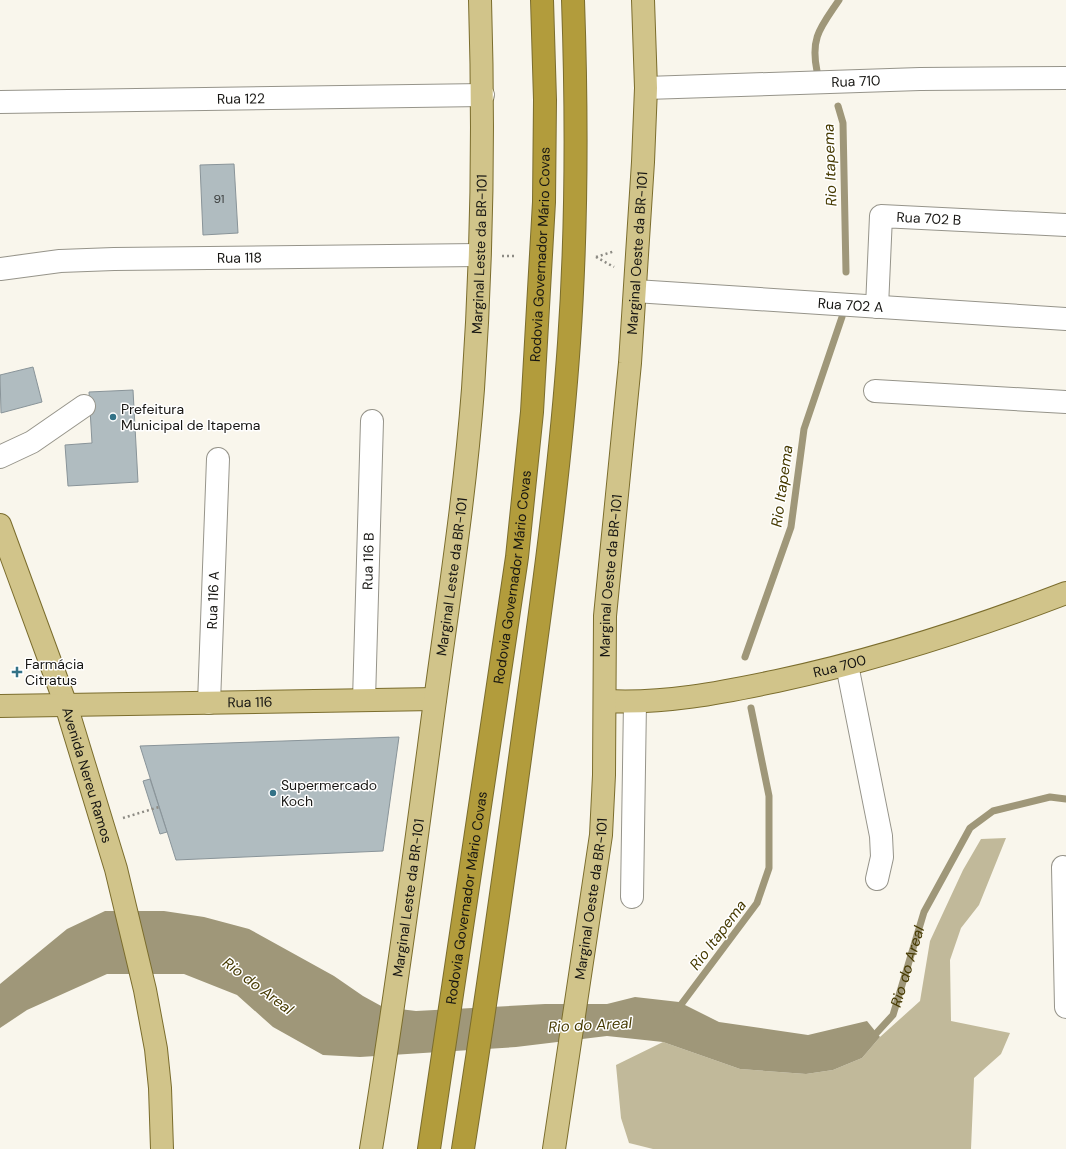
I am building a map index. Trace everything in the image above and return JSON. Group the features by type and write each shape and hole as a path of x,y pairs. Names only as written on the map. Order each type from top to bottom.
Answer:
{"highway":[{"name":"Rodovia Governador Mário Covas","path":"429,1149 517,557 532,412 544,202 545,100 542,0"},
{"path":"463,1149 490,975 546,572 569,342 575,197 576,93 573,0"}],"main road":[{"name":"Marginal Leste da BR-101","path":"371,1149 398,975 451,589 473,390 479,255 483,95 480,0"},
{"name":"Marginal Oeste da BR-101","path":"554,1149 569,1060 601,835 606,700 605,616 635,291 646,88 643,0"},
{"name":"Avenida Nereu Ramos","path":"0,525 66,705 121,890 145,990 158,1073 162,1149"},
{"name":"Rua 700","path":"606,700 635,702 695,697 847,665 958,631 1066,592"},
{"name":"Rua 116","path":"0,706 435,699"}],"street":[{"name":"Rua 710","path":"646,88 868,80 1066,78"},
{"name":"Rua 122","path":"0,102 483,95"},
{"name":"Rua 702 B","path":"877,307 881,216 1066,225"},
{"name":"Rua 118","path":"0,269 60,261 114,259 479,255"},
{"name":"Rua 702 A","path":"635,291 1066,319"},
{"path":"875,391 1066,402"},
{"path":"0,457 32,442 84,406"},
{"name":"Rua 116 B","path":"364,700 372,421"},
{"name":"Rua 116 A","path":"209,703 218,496 218,459"},
{"path":"847,665 881,836 882,857 877,879"},
{"path":"632,897 635,702"},
{"path":"1063,867 1066,1007"}],"path":[{"path":"102,824 159,807"}],"shaded area":[{"path":"1006,838 979,905 961,928 950,960 951,1021 1010,1033 1001,1054 974,1078 971,1149 653,1149 629,1143 621,1118 616,1065 663,1042 740,1069 806,1074 833,1070 862,1058 880,1037 920,1001 930,941 963,870 981,839"}],"water":[{"path":"105,911 164,911 204,917 249,929 334,976 363,996 383,1007 416,1011 545,1004 607,1004 635,997 679,1002 719,1022 808,1035 867,1021 880,1037 862,1058 833,1070 806,1074 740,1069 663,1042 607,1036 516,1047 360,1057 323,1055 273,1027 237,995 184,974 107,974 27,1010 0,1028 0,984 67,929"}],"building":[{"path":"234,164 238,233 203,235 200,165"},
{"path":"33,367 42,402 1,413 0,375"},
{"name":"Prefeitura Municipal de Itapema","path":"133,390 138,482 68,486 65,445 92,443 89,392"},
{"name":"Supermercado Koch","path":"399,737 383,851 176,860 140,746"},
{"path":"150,779 167,832 160,834 143,781"}],"waterway":[{"name":"Rio Itapema","path":"817,71 815,59 816,41 822,25 839,0"},
{"name":"Rio Itapema","path":"838,106 843,123 846,272"},
{"name":"Rio Itapema","path":"745,657 791,527 804,429 842,317"},
{"name":"Rio Itapema","path":"677,1010 757,903 769,868 769,796 751,708"},
{"name":"Rio do Areal","path":"871,1039 893,1015 924,912 970,828 993,811 1050,797 1066,799"}],"place":[{"name":"Prefeitura Municipal de Itapema","path":"113,417"},
{"name":"Farmácia Citratus","path":"17,672"},
{"name":"Supermercado Koch","path":"273,793"}]}
